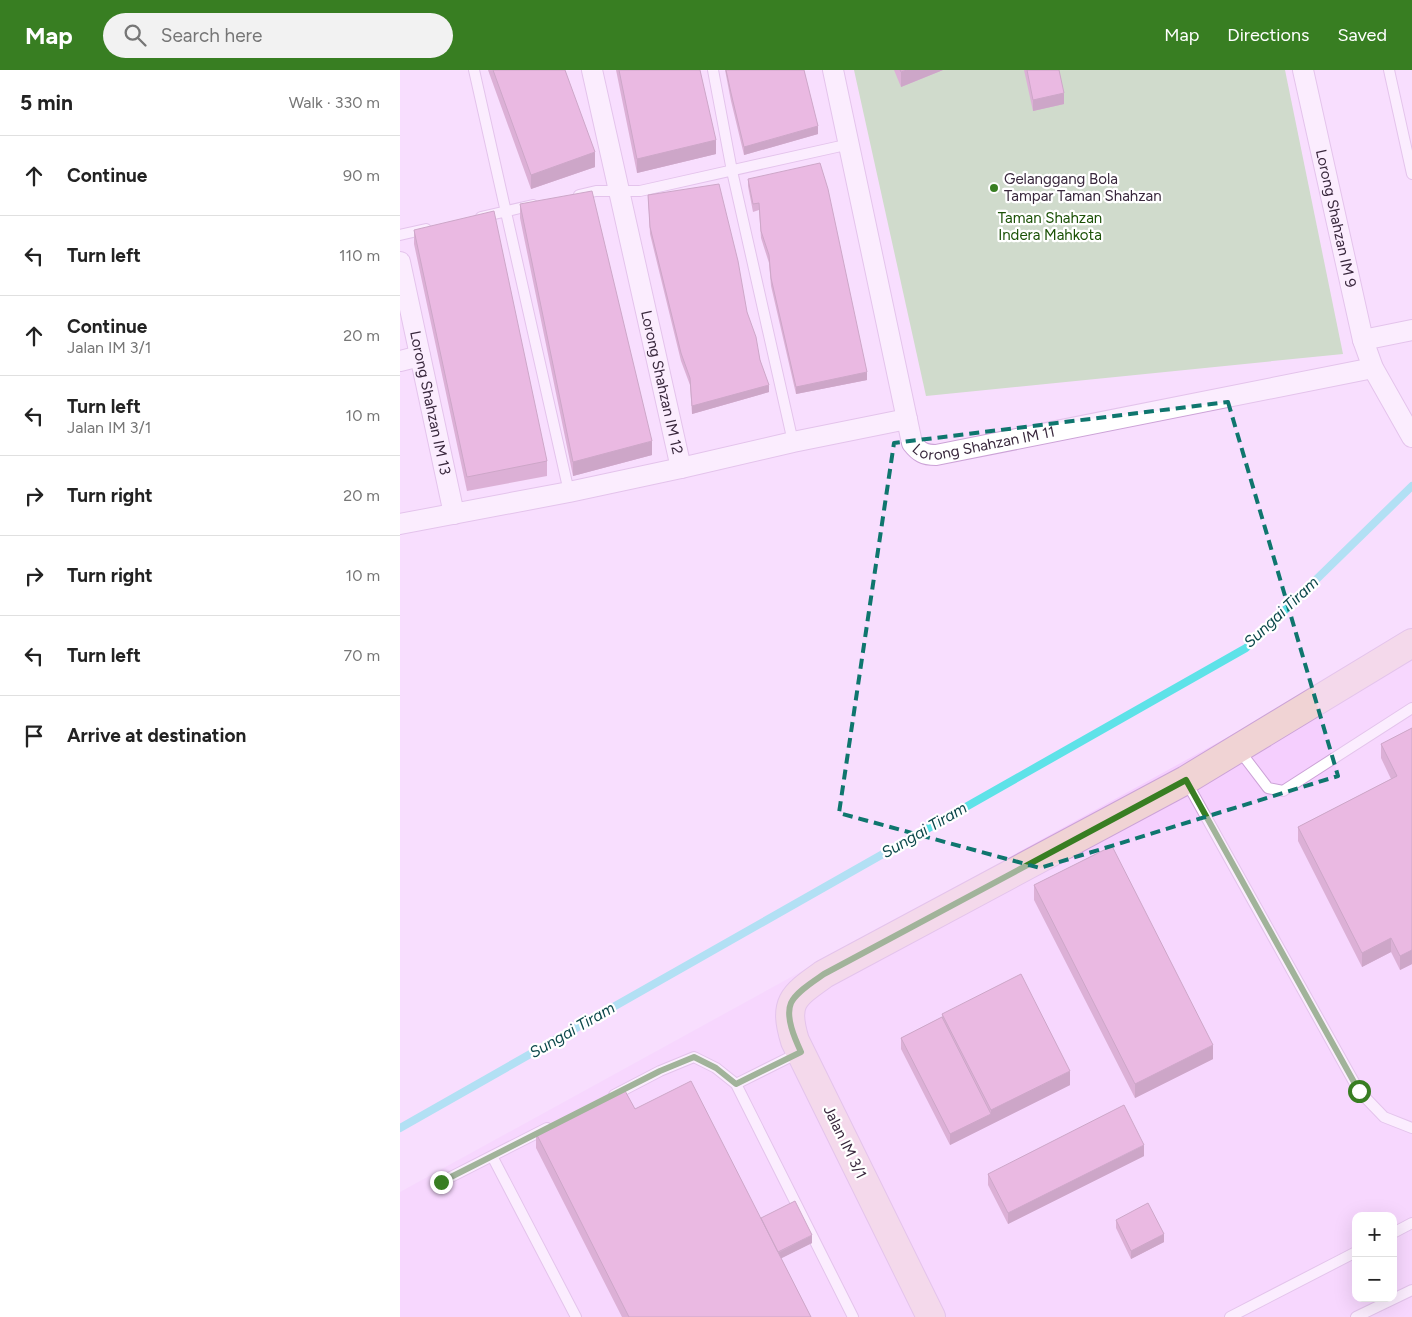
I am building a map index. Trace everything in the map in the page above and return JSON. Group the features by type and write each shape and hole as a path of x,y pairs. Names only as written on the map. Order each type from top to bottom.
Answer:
{"street":[{"name":"Lorong Shahzan IM 12","path":"592,70 681,468 793,442 907,419"},
{"name":"Lorong Shahzan IM 11","path":"833,70 912,443 926,455 936,455 1373,368"},
{"name":"Lorong Shahzan IM 9","path":"1303,70 1363,340 1373,368 1412,437"},
{"name":"Lorong Shahzan IM 13","path":"400,262 454,514"},
{"path":"1363,340 1412,330"},
{"path":"400,361 420,356"},
{"path":"400,524 569,492 681,468"},
{"name":"Jalan IM 3/1","path":"931,1317 795,1041 790,1022 791,1003 805,988 824,974 1186,780 1412,643"}],"lane":[{"path":"474,70 569,492"},
{"path":"713,70 732,171 793,442"},
{"path":"1389,70 1412,174"},
{"path":"569,197 596,191 640,191 850,144"},
{"path":"467,220 541,203"},
{"path":"400,235 438,227"},
{"path":"1238,748 1268,788 1283,791 1412,708"},
{"path":"1186,780 1359,1091 1384,1117 1412,1128"},
{"path":"736,1084 801,1052"},
{"path":"607,1098 660,1071 694,1057 716,1068 736,1084 853,1317"},
{"path":"441,1182 554,1125"},
{"path":"492,1156 576,1317"},
{"path":"1397,1231 1412,1223"},
{"path":"1230,1317 1352,1254"},
{"path":"1356,1317 1412,1290"}],"highlighted area":[{"path":"1228,402 1338,776 1040,868 839,813 894,443"}],"shaded area":[{"path":"1412,634 1412,1317 400,1317 400,1192"}],"green space":[{"name":"Taman Shahzan Indera Mahkota","path":"854,70 1285,70 1343,354 926,396"}],"building":[{"path":"493,70 565,70 595,152 531,175"},
{"path":"619,70 700,70 716,140 637,159"},
{"path":"726,70 804,70 818,126 744,147"},
{"path":"1027,70 1059,70 1064,93 1033,100"},
{"path":"820,163 828,189 867,372 796,387 771,278 769,255 761,231 759,203 753,204 748,179"},
{"path":"719,184 738,261 747,312 769,385 692,406 690,378 681,353 650,227 648,195"},
{"path":"592,191 652,441 573,462 520,204"},
{"path":"494,211 547,461 467,477 414,230"},
{"path":"1412,728 1412,950 1400,956 1391,938 1362,953 1298,827 1397,776 1381,744"},
{"path":"1112,846 1213,1045 1135,1084 1034,885"},
{"path":"1021,974 1070,1071 991,1110 942,1014"},
{"path":"942,1017 991,1114 950,1134 901,1038"},
{"path":"691,1081 811,1317 629,1317 536,1133 624,1089 635,1109"},
{"path":"1124,1105 1144,1145 1008,1213 988,1174"},
{"path":"795,1201 812,1235 778,1252 761,1218"},
{"path":"1148,1203 1164,1234 1131,1251 1116,1220"}],"waterway":[{"name":"Sungai Tiram","path":"400,1128 1246,648 1412,486"}],"place":[{"name":"Gelanggang Bola Tampar Taman Shahzan","path":"994,188"}],"route":[{"path":"441,1182 660,1071 694,1057 716,1068 736,1084 801,1052 795,1041 790,1022 791,1003 805,988 824,974 1186,780 1359,1091"}]}
